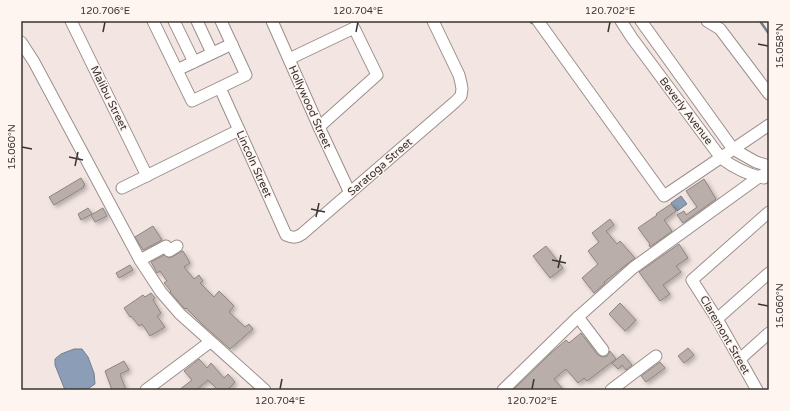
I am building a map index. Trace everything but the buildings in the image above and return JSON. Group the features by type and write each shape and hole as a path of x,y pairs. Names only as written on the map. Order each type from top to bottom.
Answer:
{"street":[{"name":"Malibu Street","path":"71,21 147,176"},
{"path":"174,21 194,62"},
{"path":"197,21 212,53"},
{"path":"156,22 192,101 246,75 221,21"},
{"name":"Hollywood Street","path":"272,21 319,127 350,192"},
{"name":"Saratoga Street","path":"291,238 302,234 461,96 462,90 459,75 433,21"},
{"path":"538,21 664,196 769,125"},
{"name":"Beverly Avenue","path":"621,21 636,44 721,158 730,164 766,176"},
{"name":"Beverly Avenue","path":"641,21 734,150 756,162 769,166"},
{"path":"707,21 720,29 769,94"},
{"path":"289,59 354,28 377,76 319,127"},
{"path":"21,42 34,62 140,260 161,292 180,314 264,390"},
{"path":"177,70 232,44"},
{"name":"Lincoln Street","path":"220,88 286,235 291,238"},
{"path":"122,188 239,130"},
{"path":"502,390 578,317 633,268 766,176"},
{"name":"Claremont Street","path":"757,390 692,280 769,212"},
{"path":"140,260 166,246 169,251 177,246"},
{"path":"716,319 769,273"},
{"path":"578,317 603,350"},
{"path":"740,359 769,333"},
{"path":"146,390 210,342"},
{"path":"611,390 656,356"}],"water":[{"path":"681,196 687,204 677,211 671,203"},
{"path":"74,349 82,349 88,357 94,373 95,384 86,390 65,390 55,365 55,359 61,354"}],"waterway":[{"path":"530,21 532,23 533,21"},
{"path":"760,21 769,34"}]}
